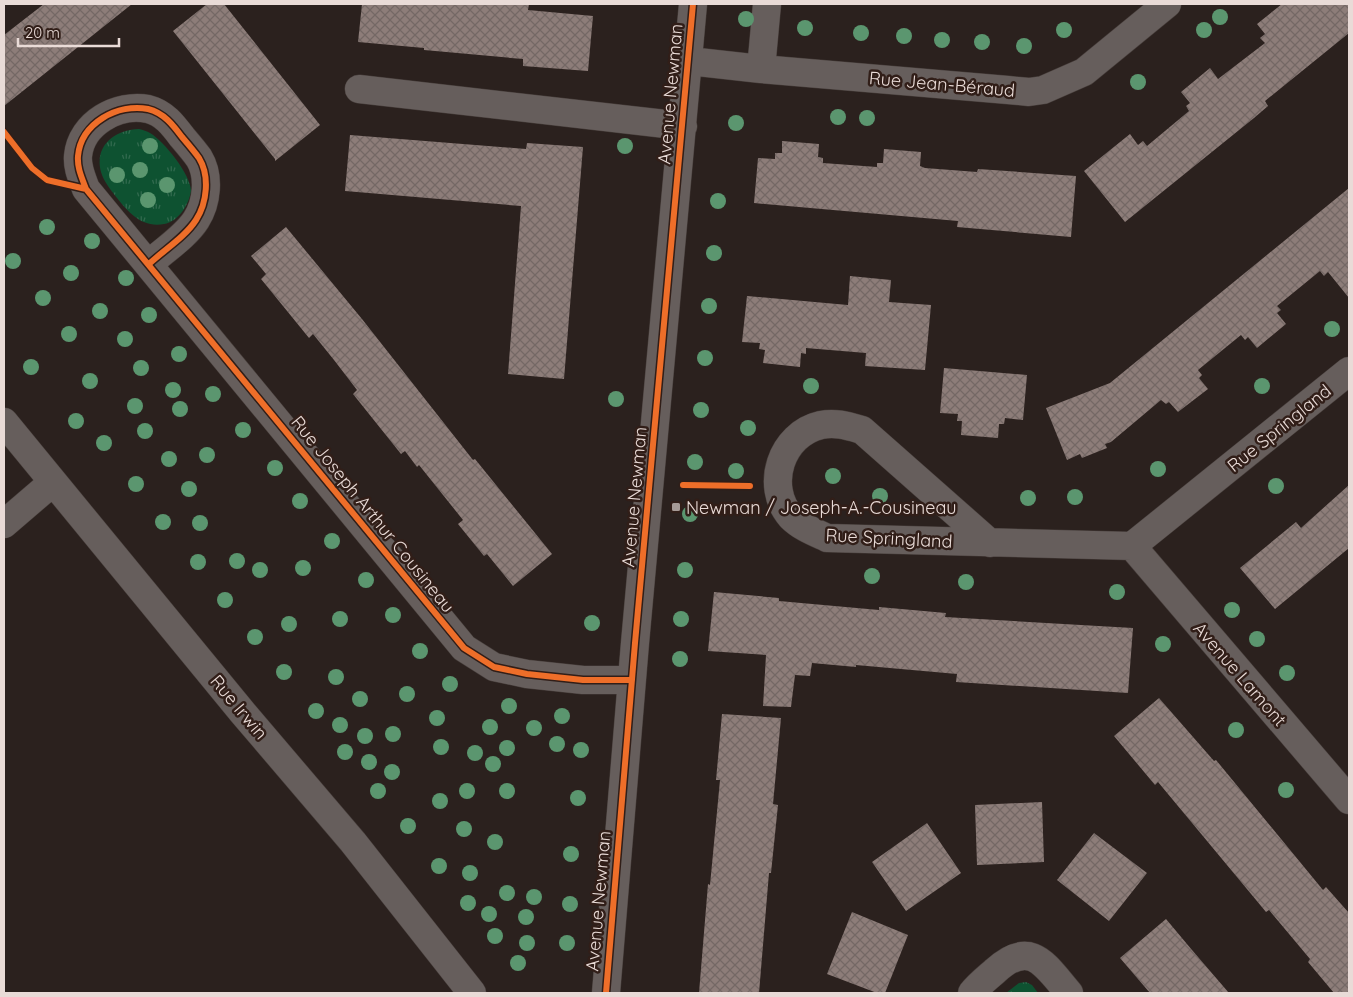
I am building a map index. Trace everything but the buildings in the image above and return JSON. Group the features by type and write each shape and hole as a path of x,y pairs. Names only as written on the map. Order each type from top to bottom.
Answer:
{"street":[{"name":"Avenue Newman","path":"606,993 632,680 693,4"},
{"path":"761,69 767,4"},
{"name":"Rue Jean-Béraud","path":"689,61 1029,92 1043,90 1084,72 1167,4"},
{"name":"Avenue Newman","path":"360,89 683,126"},
{"name":"Rue Joseph Arthur Cousineau","path":"149,264 196,221 203,204 206,177 200,160 162,114 149,109 132,107 116,111 101,118 92,126 83,140 78,156 79,170 86,189 464,648 494,667 527,674 583,680 632,680"},
{"name":"Rue Springland","path":"990,543 862,430 839,423 809,429 790,445 779,466 778,486 782,502 790,515 806,528 827,538 990,543 1132,546 1349,371"},
{"name":"Rue Irwin","path":"4,422 243,713 353,842 472,993"},
{"path":"4,524 53,482"},
{"name":"Avenue Lamont","path":"1132,546 1349,800"},
{"path":"972,993 1000,966 1012,958 1027,954 1038,960 1069,993"}],"green space":[{"path":"139,129 150,133 162,143 176,159 190,184 191,191 185,208 176,218 167,223 149,224 137,218 117,198 106,183 101,172 101,154 108,141 122,132"},
{"path":"1026,982 1032,985 1038,993 1006,993 1019,983"}],"cycle path":[{"path":"606,993 635,643 693,4"},
{"path":"149,264 180,238 196,220 205,198 205,173 197,155 172,124 163,116 148,109 125,109 103,118 94,125 86,134 81,144 78,165 86,189 464,648 494,667 527,674 583,680 632,680"},
{"path":"4,132 32,168 47,180 86,189"},
{"path":"683,485 750,486"}],"place":[{"name":"Newman / Joseph-A.-Cousineau","path":"676,507"}]}
